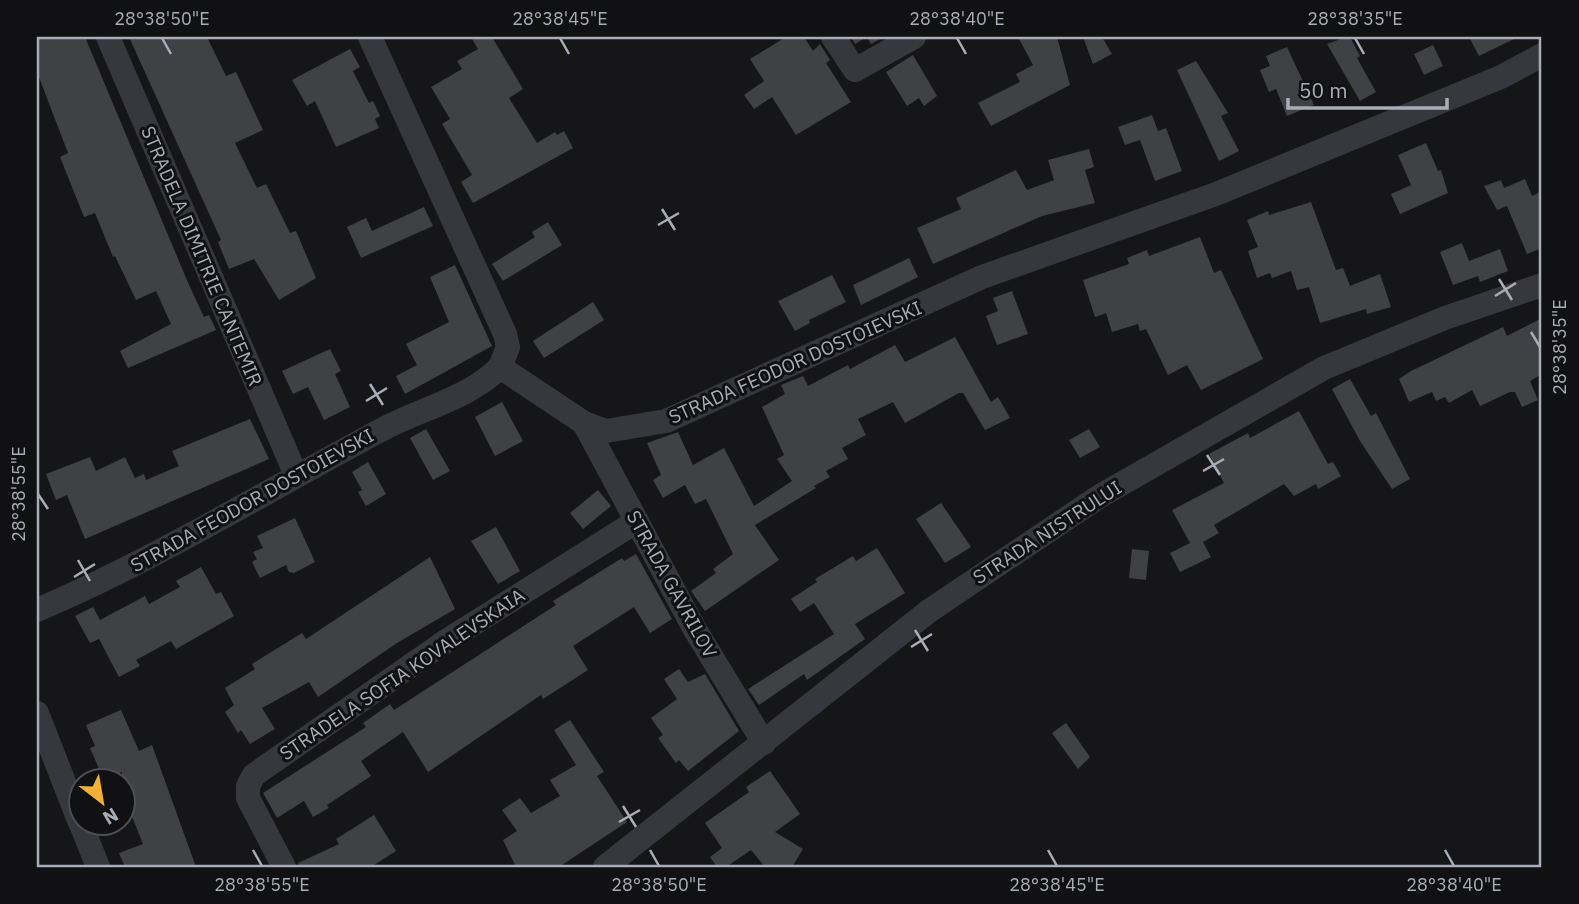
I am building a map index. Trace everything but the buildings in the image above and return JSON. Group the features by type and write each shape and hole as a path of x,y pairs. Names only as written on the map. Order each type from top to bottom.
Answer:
{"street":[{"name":"STRADELA DIMITRIE CANTEMIR","path":"108,37 296,475"},
{"path":"370,37 505,334 508,348 500,368"},
{"path":"833,37 855,70 914,37"},
{"name":"STRADA FEODOR DOSTOIEVSKI","path":"37,610 134,565 406,416 473,387 500,368 584,423 606,431 666,421 982,277 1216,194 1501,77 1542,55"},
{"name":"STRADA NISTRULUI","path":"605,867 764,743 860,662 929,611 1100,496 1324,368 1445,318 1542,285"},
{"name":"STRADA GAVRILOV","path":"584,423 694,628 764,743"},
{"name":"STRADELA SOFIA KOVALEVSKAIA","path":"284,867 248,798 248,786 254,775 443,643 637,521"},
{"path":"37,713 66,787"},
{"path":"86,838 98,867"}]}
